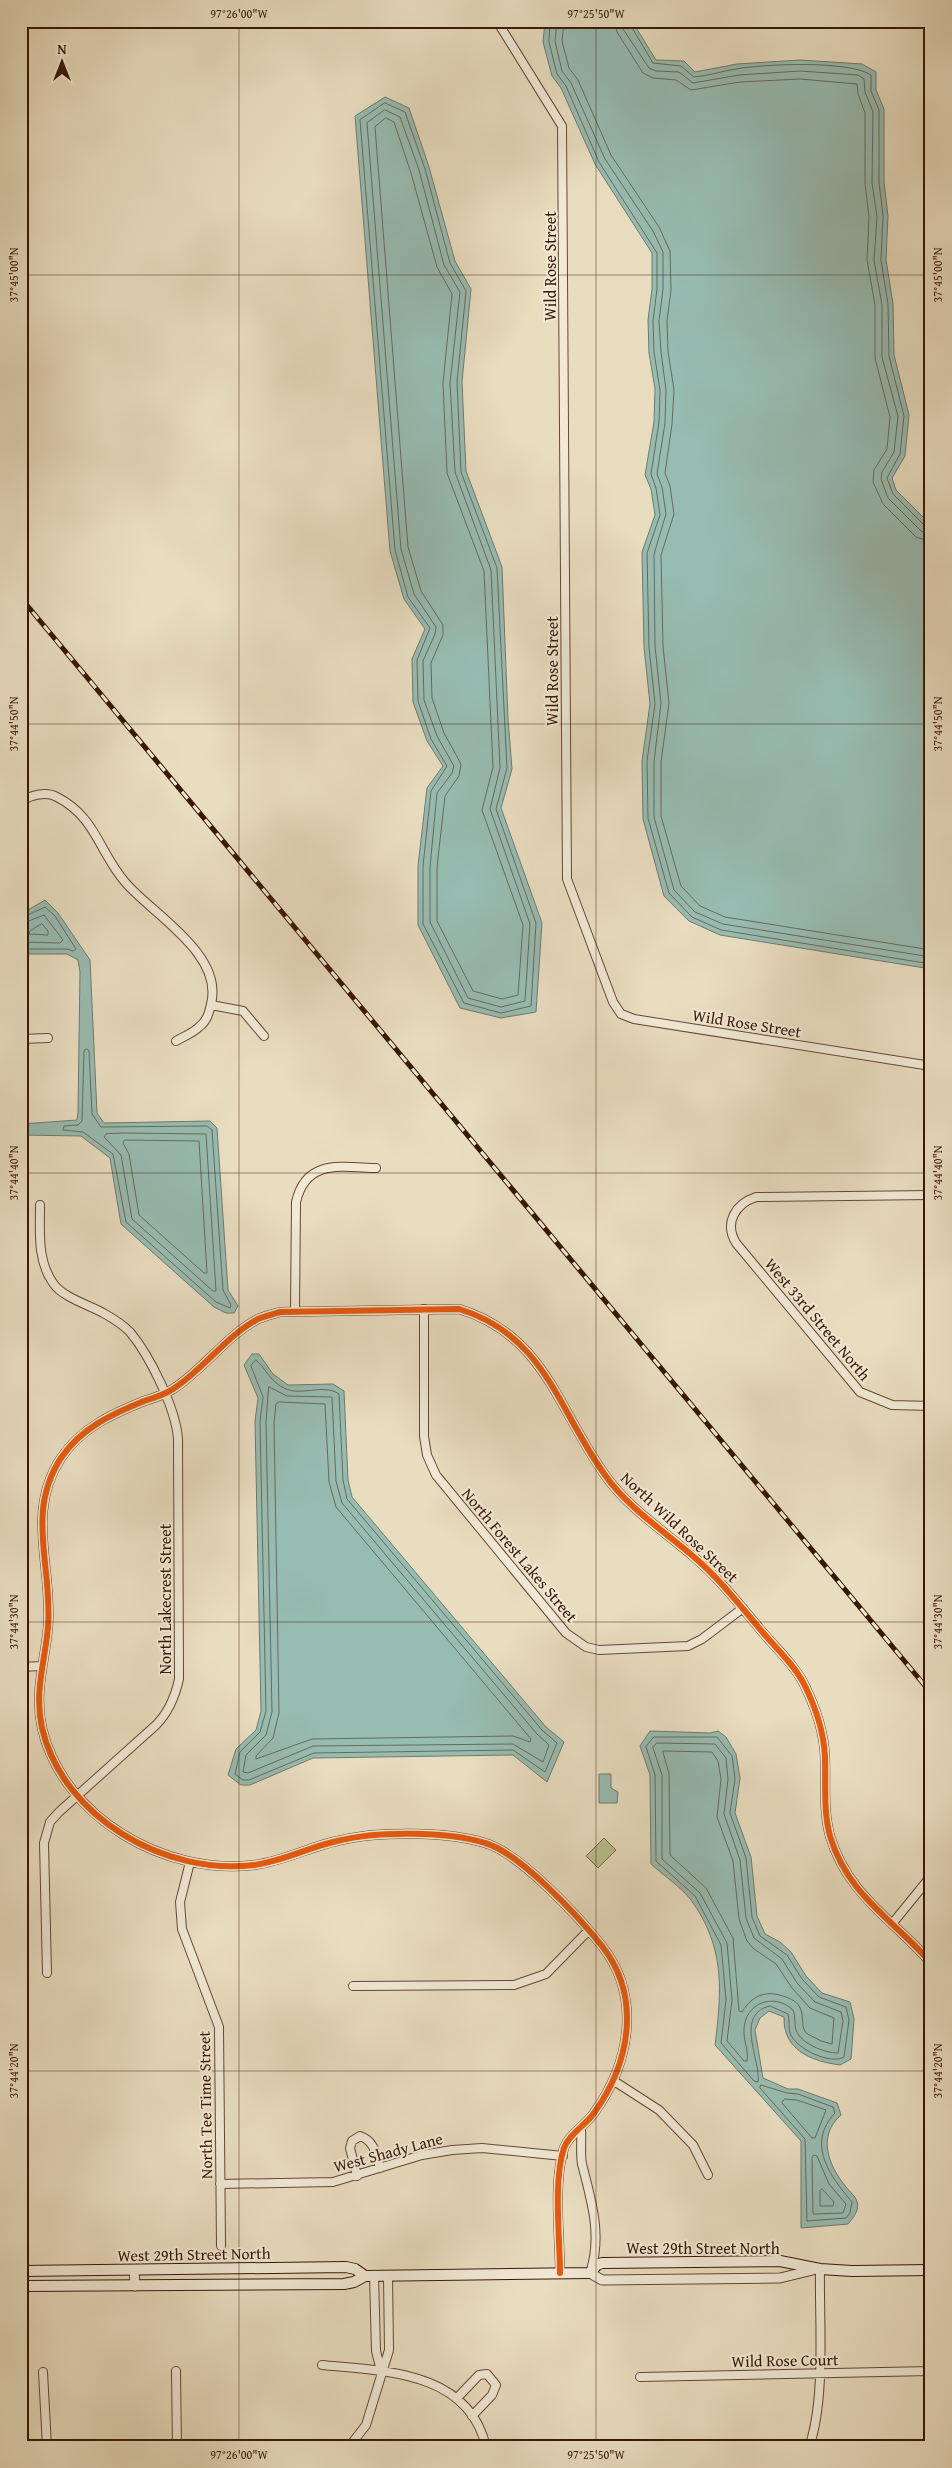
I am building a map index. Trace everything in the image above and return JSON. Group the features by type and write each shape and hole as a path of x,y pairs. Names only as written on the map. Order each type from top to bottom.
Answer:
{"main road":[{"name":"West 29th Street North","path":"21,2271 346,2266 369,2275 590,2273 597,2265 602,2263 780,2261 820,2269 852,2271 931,2270"},
{"name":"West 29th Street North","path":"21,2286 344,2284 354,2282 369,2275"}],"street":[{"name":"Wild Rose Street","path":"497,21 562,126 567,879 613,1002 620,1014 634,1019 931,1066"},
{"path":"21,802 34,795 55,795 70,805 93,828 123,880 183,936 207,969 212,986 211,1005 207,1018 199,1028 176,1041"},
{"path":"211,1005 243,1012 264,1036"},
{"path":"21,1038 48,1038"},
{"path":"295,1310 296,1202 299,1187 309,1175 327,1168 376,1168"},
{"name":"West 33rd Street North","path":"931,1194 756,1197 747,1200 737,1209 733,1215 731,1229 736,1243 860,1392 892,1405 931,1406"},
{"name":"North Lakecrest Street","path":"40,1205 40,1247 44,1264 54,1286 117,1321 129,1331 166,1393 177,1423 178,1439 180,1678 176,1693 164,1716 50,1822 44,1843 47,1973"},
{"name":"North Forest Lakes Street","path":"424,1309 424,1436 427,1455 436,1476 566,1633 586,1646 599,1650 688,1646 702,1639 743,1608"},
{"name":"North Wild Rose Street","path":"166,1393 188,1379 243,1329 259,1319 280,1312 295,1310 459,1309 483,1316 512,1337 534,1360 564,1403 604,1474 618,1491 714,1575 786,1659 804,1684 822,1731 826,1811 830,1835 837,1855 862,1896 931,1963"},
{"path":"166,1393 114,1414 90,1428 70,1446 59,1461 43,1506 41,1531 48,1624 41,1666 39,1709 47,1744 57,1769 93,1812 120,1832 140,1844 190,1862 211,1865 250,1866 276,1862 338,1840 370,1836 453,1836 490,1843 524,1864 602,1946 614,1964 628,2012 623,2060 614,2081 596,2111 581,2129 569,2138 562,2156 559,2180 560,2273"},
{"path":"21,1666 41,1666"},
{"name":"North Tee Time Street","path":"190,1862 180,1902 180,1916 187,1948 219,2027 221,2246"},
{"path":"892,1924 931,1876"},
{"path":"353,1986 514,1984 546,1974 588,1931"},
{"path":"614,2081 659,2110 693,2145 708,2175"},
{"path":"581,2129 582,2164 595,2214 596,2253 590,2273"},
{"path":"357,2176 350,2148 352,2141 360,2136 367,2138 373,2145 380,2168"},
{"name":"West Shady Lane","path":"220,2184 333,2182 422,2155 452,2150 482,2148 562,2156"},
{"path":"809,2447 814,2432 817,2412 820,2269"},
{"name":"West 29th Street North","path":"590,2273 602,2280 770,2278 820,2269"},
{"path":"134,2270 135,2286"},
{"path":"369,2275 376,2351 381,2371"},
{"path":"349,2447 366,2425 389,2350 388,2275"},
{"path":"322,2365 381,2371 419,2378 444,2388 457,2398 472,2416 484,2437 486,2447"},
{"path":"176,2371 177,2447"},
{"name":"Wild Rose Court","path":"640,2377 931,2371"},
{"path":"44,2372 47,2447"},
{"path":"457,2398 479,2375 487,2374 493,2378 496,2385 492,2395 472,2416"}],"green space":[{"path":"604,1838 616,1850 598,1868 586,1856"}],"water":[{"path":"545,21 632,21 656,60 684,61 695,72 737,64 800,60 862,64 876,72 876,90 884,109 884,182 888,216 886,260 893,304 894,355 909,415 905,456 892,478 896,490 931,525 931,969 720,935 689,921 664,896 643,819 642,761 650,704 644,647 642,552 655,515 651,489 645,475 654,422 655,389 649,353 648,320 652,289 652,253 595,164 561,88 552,76 543,42"},
{"path":"385,97 409,108 429,167 455,261 471,289 462,382 466,471 502,567 508,719 512,769 501,808 542,923 536,1012 501,1018 460,1008 418,925 418,866 427,788 443,766 427,741 413,702 412,659 425,629 404,599 390,551 355,116"},
{"path":"45,900 58,913 90,960 97,1113 104,1123 210,1121 217,1128 228,1290 238,1306 234,1313 226,1313 214,1307 121,1224 110,1158 81,1136 21,1135 21,1124 77,1120 78,1112 80,972 78,960 67,954 21,954 21,914"},
{"path":"252,1354 259,1354 273,1374 288,1385 333,1384 344,1391 348,1480 352,1497 546,1727 564,1742 547,1782 513,1755 313,1758 250,1785 241,1785 228,1775 236,1749 256,1730 261,1711 255,1421 258,1398 244,1365"},
{"path":"650,1731 710,1733 718,1731 726,1737 736,1754 740,1778 735,1813 751,1857 757,1916 765,1934 780,1942 791,1952 806,1976 822,1993 850,2002 854,2019 851,2059 840,2065 809,2057 794,2046 788,2038 784,2017 769,2011 760,2018 755,2030 763,2078 788,2089 798,2089 837,2103 841,2115 829,2132 827,2141 830,2160 834,2169 857,2202 856,2212 848,2224 801,2228 801,2141 715,2045 719,1987 715,1952 710,1935 702,1917 687,1895 651,1864 650,1775 640,1746"},
{"path":"599,1774 611,1774 611,1788 618,1792 617,1803 599,1803"}],"railway":[{"path":"21,598 931,1693"}],"cycle path":[{"path":"560,2273 558,2193 564,2148 570,2138 591,2117 606,2094 623,2052 627,2008 623,1987 615,1966 592,1934 548,1887 515,1859 485,1843 432,1834 371,1835 327,1844 265,1863 220,1866 187,1861 154,1850 123,1834 95,1814 72,1789 54,1760 42,1728 39,1702 47,1640 49,1605 42,1520 44,1499 50,1479 61,1458 78,1438 98,1423 120,1411 163,1395 173,1389 195,1372 236,1334 258,1319 272,1314 280,1312 459,1309 488,1321 511,1337 531,1356 547,1377 589,1450 614,1487 635,1509 713,1575 796,1671 812,1701 821,1729 825,1757 826,1816 830,1836 838,1857 860,1891 931,1963"}]}
